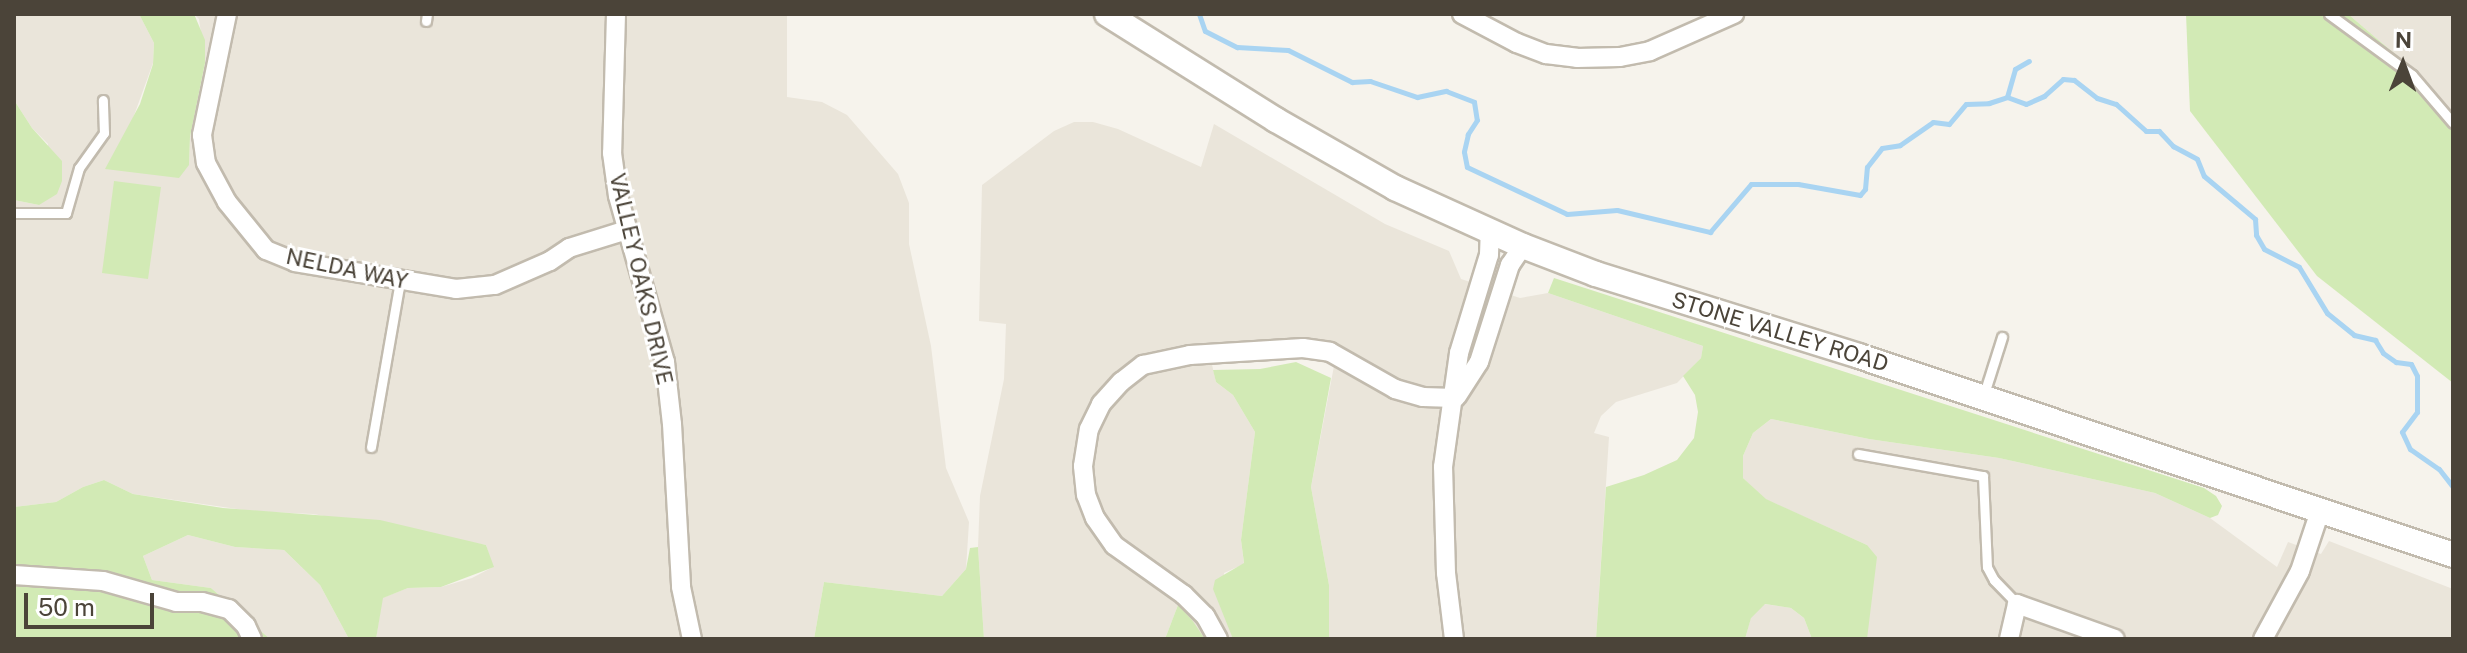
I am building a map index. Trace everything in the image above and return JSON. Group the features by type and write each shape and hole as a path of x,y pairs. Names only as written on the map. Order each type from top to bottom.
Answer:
{"street":[{"name":"NELDA WAY","path":"227,14 202,135 206,163 227,202 266,250 295,262 456,289 495,285 550,261 569,248 627,230"},
{"name":"VALLEY OAKS DRIVE","path":"616,14 612,153 627,230 665,362 672,424 681,587 692,639"},
{"name":"STONE VALLEY ROAD","path":"1107,14 1276,120 1395,188 1523,246 1596,274 1983,397 2453,555"},
{"name":"STONE VALLEY ROAD","path":"1116,14 1141,34"},
{"path":"1462,14 1517,43 1546,54 1577,58 1620,57 1650,51 1734,14"},
{"path":"1454,639 1442,514 1443,467 1459,353 1489,255 1490,232"},
{"path":"1455,398 1479,362 1510,265 1523,246"},
{"path":"1218,639 1205,616 1184,595 1114,545 1095,518 1086,495 1083,466 1089,429 1101,404 1121,382 1143,365 1190,355 1303,348 1330,352 1395,389 1423,397 1455,398"},
{"path":"2263,639 2300,571 2320,511"},
{"path":"14,575 103,581 176,602 229,609 246,626 252,639"},
{"path":"2009,639 2017,604 2115,639"}],"lane":[{"path":"2329,14 2412,75 2453,123"},
{"path":"14,213 66,213 79,168 104,133 103,100"},
{"path":"371,447 400,281"},
{"path":"1983,397 2002,337"},
{"path":"1858,454 1983,476 1987,567 1994,580 2017,604"}],"shaded area":[{"path":"14,14 139,14 154,43 153,63 132,121 189,165 190,137 205,63 199,19 194,14 787,14 787,97 822,102 847,115 898,174 909,203 909,244 931,346 946,468 969,522 966,569 942,596 824,582 814,639 376,639 382,598 408,588 441,587 472,578 493,567 486,545 313,514 251,511 133,494 104,480 56,502 14,507 14,200 39,205 48,144 32,128 14,100"},
{"path":"2348,14 2453,14 2453,117 2410,67"},
{"path":"1074,122 1093,122 1118,129 1201,167 1214,124 1385,224 1449,251 1461,279 1520,298 1548,293 1703,346 1701,358 1677,383 1616,402 1601,416 1594,433 1609,437 1596,639 1329,639 1329,585 1311,487 1338,345 1324,340 1284,339 1207,343 1216,382 1233,395 1255,432 1241,540 1244,564 1224,573 1225,614 1233,639 1205,639 1178,605 1165,639 984,639 978,547 980,496 1004,379 1006,324 979,321 982,185 1054,131"},
{"path":"1771,419 1869,439 1999,458 2155,493 2210,518 2277,567 2288,542 2321,554 2329,541 2453,589 2453,639 1867,639 1867,545 1765,499 1743,478 1743,456 1753,433"},
{"path":"188,535 235,547 284,550 320,585 349,639 270,639 211,588 152,580 143,556"},
{"path":"1764,604 1791,608 1804,618 1812,639 1745,639 1751,617"}],"green space":[{"path":"139,14 194,14 205,40 205,63 190,137 189,165 179,178 105,169 140,104 153,64 154,43"},
{"path":"2186,14 2348,14 2410,67 2453,117 2453,383 2317,276 2190,111"},
{"path":"14,100 32,128 62,161 62,181 57,194 39,205 14,200"},
{"path":"114,181 161,187 148,279 102,273"},
{"path":"1554,278 2204,488 2216,496 2222,506 2218,515 2210,518 2155,493 1999,458 1869,439 1771,419 1753,433 1743,456 1743,478 1766,499 1867,545 1877,557 1867,639 1812,639 1804,618 1791,608 1765,604 1751,618 1745,639 1596,639 1606,487 1677,460 1694,438 1698,412 1695,395 1683,376 1701,358 1703,346 1548,293"},
{"path":"1296,362 1331,378 1311,487 1329,585 1329,639 1233,639 1213,589 1215,580 1244,563 1241,540 1255,432 1233,395 1216,382 1213,370 1260,369"},
{"path":"104,480 133,494 223,508 380,520 486,545 494,567 441,587 408,588 383,598 376,639 349,639 320,585 284,550 235,547 188,535 143,556 152,580 211,588 270,639 14,639 14,507 56,502"},
{"path":"978,547 984,639 814,639 824,582 942,596 966,569 970,548"},
{"path":"1178,605 1192,620 1205,639 1165,639"}],"waterway":[{"path":"1199,14 1205,31 1237,47 1288,50 1352,82 1370,81 1417,97 1446,91 1474,102 1477,120 1468,134 1464,152 1467,167 1567,214 1617,210 1710,232 1751,184 1798,184 1860,195 1865,189 1867,167 1882,148 1900,145 1933,122 1949,124 1966,104 1989,103 2007,97 2026,104 2044,96 2063,79 2074,80 2097,98 2116,104 2146,131 2159,131 2173,146 2197,159 2204,176 2255,219 2256,235 2264,249 2299,267 2327,313 2354,335 2375,340 2383,353 2396,362 2411,364 2417,376 2417,412 2402,432 2410,449 2439,469 2453,487"},
{"path":"2007,97 2015,69 2029,61"}]}
